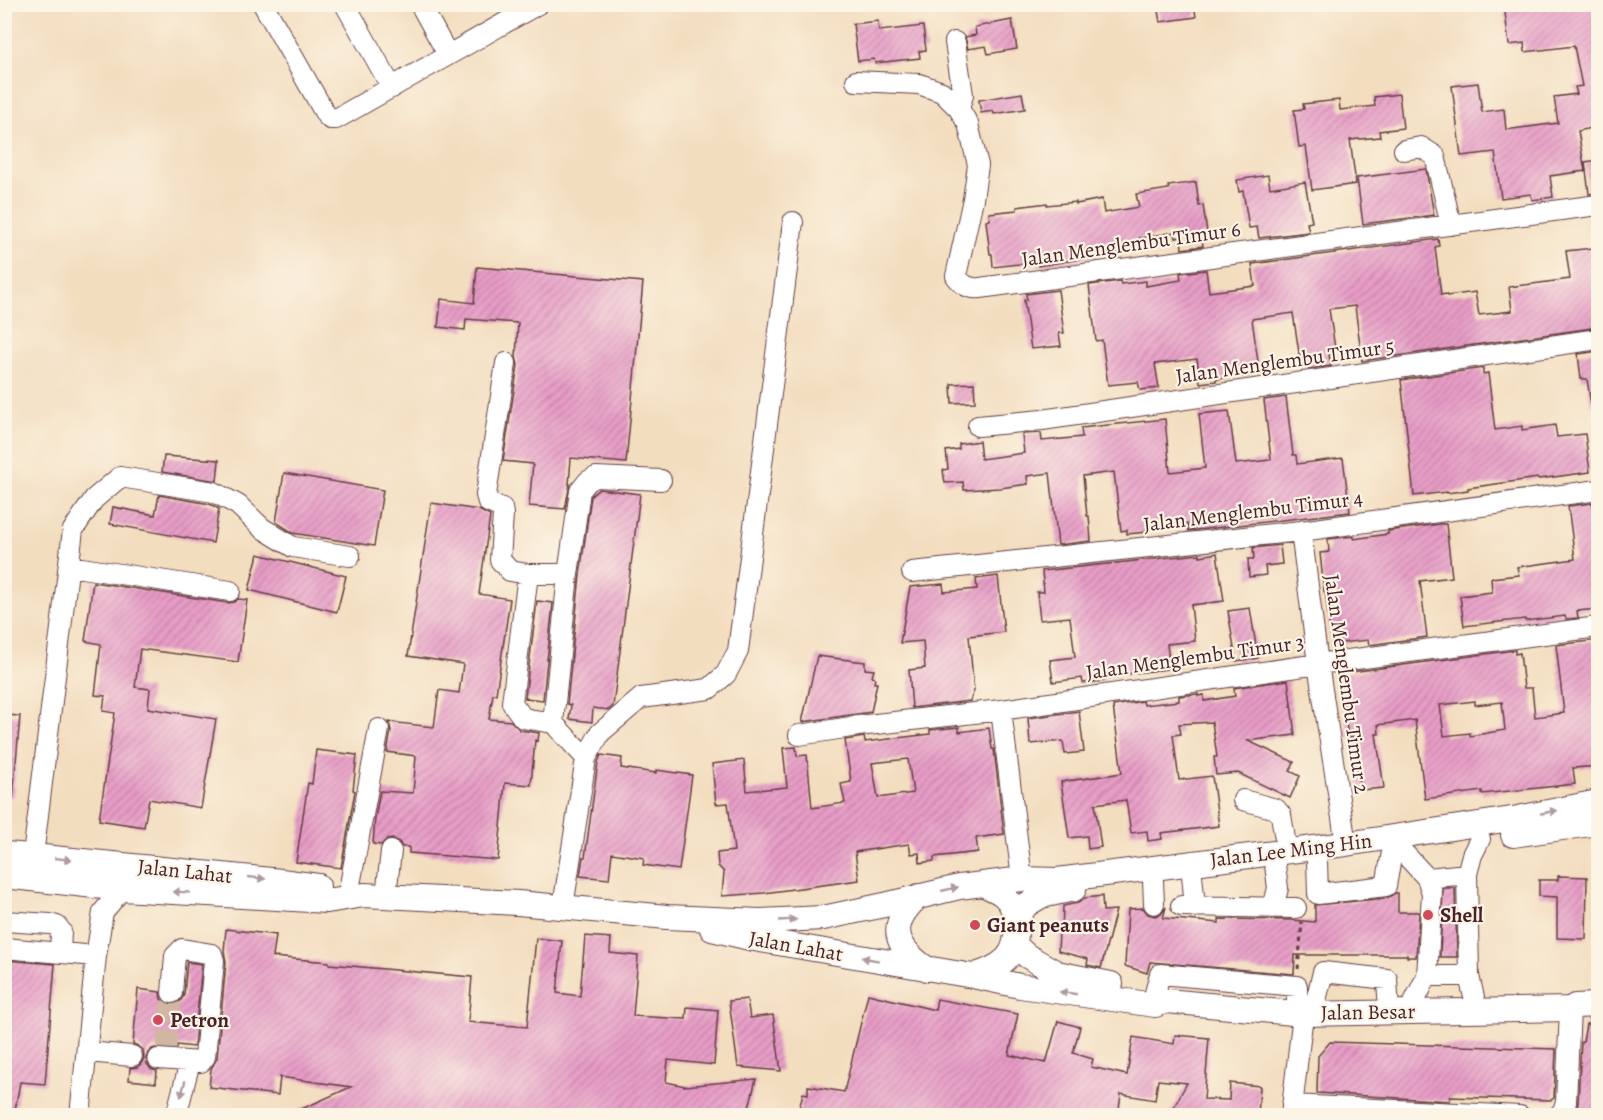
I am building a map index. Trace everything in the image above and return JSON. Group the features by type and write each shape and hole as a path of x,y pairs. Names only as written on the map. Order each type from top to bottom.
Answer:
{"main road":[{"name":"Jalan Lee Ming Hin","path":"1015,921 1026,905 1041,896 1063,891 1192,875 1346,844 1518,819 1599,802"},
{"name":"Jalan Lee Ming Hin","path":"982,884 1022,879 1057,880 1281,858 1317,861 1599,823"},
{"name":"Jalan Lahat","path":"4,855 281,881 367,894 760,921 823,918 919,896"},
{"name":"Jalan Lahat","path":"4,876 122,889 327,901 367,894"},
{"path":"982,884 1003,895 1012,907 1015,921 1015,945 1007,959 993,969 973,976 927,969 912,958 901,944 898,930 907,907 919,896 982,884"},
{"name":"Jalan Lahat","path":"667,916 693,925 753,939 927,969"},
{"name":"Jalan Besar","path":"1015,945 1027,956 1057,973 1161,997 1304,1013 1570,1009 1575,1006 1599,1005"},
{"name":"Jalan Besar","path":"973,976 1020,986 1155,1005 1161,997"},
{"name":"Jalan Besar","path":"1570,1009 1577,1013 1599,1013"}],"street":[{"path":"263,4 326,115 336,119 448,55 508,12 538,4"},
{"path":"345,4 392,88"},
{"path":"420,4 448,55"},
{"path":"955,42 963,95 959,109"},
{"name":"Jalan Menglembu Timur 6","path":"856,81 919,84 942,92 959,109 968,124 978,165 956,276 970,289 1599,205"},
{"path":"1404,150 1421,147 1435,156 1451,225"},
{"path":"563,907 586,758 600,733 641,698 709,689 726,674 738,651 793,222"},
{"name":"Jalan Menglembu Timur 5","path":"978,426 1053,418 1599,339"},
{"path":"506,363 486,495 488,502 502,508 500,560 510,571 528,574 568,574"},
{"path":"33,856 73,530 94,499 120,477 214,492 238,505 262,528 293,547 350,555"},
{"path":"553,723 568,574 580,491 588,481 596,477 661,480"},
{"name":"Jalan Menglembu Timur 4","path":"912,572 1301,531 1599,490"},
{"name":"Jalan Menglembu Timur 2","path":"1301,531 1318,664 1346,844"},
{"path":"69,566 230,591"},
{"path":"528,574 512,703 524,718 553,723 586,758"},
{"name":"Jalan Menglembu Timur 3","path":"799,735 1001,710 1318,664 1599,627"},
{"path":"1001,710 1022,879"},
{"path":"367,894 379,729"},
{"path":"1243,800 1276,809 1281,815 1281,858 1273,908"},
{"path":"1477,1010 1469,976 1467,874 1472,855 1480,839"},
{"path":"1317,861 1318,894 1386,886 1397,851 1427,878 1432,893 1427,976 1399,1012"},
{"path":"367,894 391,852"},
{"path":"1427,878 1467,874"},
{"path":"1192,875 1188,906 1296,908"},
{"path":"1153,880 1155,904"},
{"path":"84,885 103,912"},
{"path":"80,1116 96,956 103,912 122,889"},
{"path":"4,921 57,926 62,931 60,953"},
{"path":"4,948 96,956"},
{"path":"163,1057 201,1062 205,1057 214,961 212,954 182,949 175,956 172,993"},
{"path":"1399,1012 1388,979 1323,972 1304,1013 1291,1110 1520,1116"},
{"path":"1161,997 1160,974 1297,986 1304,1013"},
{"path":"1427,976 1469,976"},
{"path":"1558,1116 1563,1111 1566,1102 1570,1009"},
{"path":"87,1052 132,1056"},
{"path":"176,1116 190,1062"}],"path":[{"path":"1296,908 1302,914 1297,986"}],"building":[{"path":"1194,4 1196,17 1160,22 1157,6"},
{"path":"1504,4 1599,4 1599,81 1595,81 1599,98 1599,126 1578,131 1585,171 1550,176 1553,197 1532,200 1531,194 1501,198 1495,152 1461,156 1452,86 1478,83 1482,112 1504,109 1506,130 1558,123 1554,97 1577,94 1575,87 1582,86 1574,46 1525,52 1524,43 1509,45"},
{"path":"1012,20 1017,49 988,54 986,46 968,49 965,37 976,35 975,27"},
{"path":"878,21 879,31 923,26 926,50 919,51 920,58 875,63 874,59 858,61 853,24"},
{"path":"1022,93 1025,109 994,114 993,111 981,113 979,100"},
{"path":"1399,94 1403,128 1379,131 1380,137 1350,140 1356,184 1312,190 1306,146 1299,147 1294,110 1304,109 1303,104 1339,100 1340,110 1375,106 1374,97"},
{"path":"1599,160 1599,193 1589,194 1585,162"},
{"path":"1426,169 1434,215 1363,224 1357,178"},
{"path":"1268,175 1270,188 1305,182 1312,222 1307,223 1309,232 1259,238 1257,227 1249,228 1243,191 1239,192 1237,180"},
{"path":"1196,182 1199,206 1203,205 1207,233 1201,234 1203,246 1182,249 1181,237 1176,238 1175,232 1140,238 1141,240 1138,241 1140,249 1038,266 1037,262 993,267 986,221 990,220 989,213 1017,210 1017,207 1047,203 1047,205 1076,202 1076,204 1102,199 1104,213 1139,207 1136,194"},
{"path":"1438,239 1439,246 1435,247 1441,295 1475,292 1479,315 1512,311 1509,287 1570,279 1566,251 1593,248 1597,277 1599,277 1599,327 1362,361 1355,306 1329,309 1335,348 1328,349 1331,366 1308,369 1307,365 1301,366 1293,313 1252,319 1259,369 1250,370 1251,375 1200,383 1197,359 1155,364 1159,388 1140,390 1138,382 1108,385 1102,340 1096,341 1089,285 1120,281 1121,284 1146,281 1146,286 1181,280 1180,273 1206,270 1209,292 1255,286 1252,264"},
{"path":"477,267 643,282 626,463 571,458 570,484 565,509 529,506 533,464 503,461 518,365 516,357 518,323 466,319 465,330 438,327 441,299 474,303"},
{"path":"1058,290 1064,333 1059,333 1061,346 1031,349 1024,300 1027,300 1026,294"},
{"path":"1599,351 1599,405 1591,405 1587,379 1581,379 1578,354"},
{"path":"1483,368 1483,374 1488,373 1495,430 1522,426 1522,430 1555,425 1557,437 1585,434 1590,472 1414,496 1401,380"},
{"path":"974,383 975,402 952,403 951,384"},
{"path":"1286,397 1293,455 1296,455 1297,464 1343,458 1350,512 1188,531 1187,524 1146,529 1147,532 1127,534 1127,530 1121,531 1114,472 1083,476 1091,541 1058,545 1050,473 1027,476 1028,484 1000,488 964,490 963,482 945,483 943,470 948,469 946,451 959,449 959,444 979,441 981,459 1024,453 1022,434 1041,433 1042,441 1082,437 1081,428 1165,419 1170,472 1205,468 1199,414 1229,411 1236,464 1270,460 1264,400"},
{"path":"164,456 219,460 217,481 162,472"},
{"path":"284,473 383,490 374,546 293,533 276,522"},
{"path":"599,489 640,494 613,706 609,710 593,708 592,722 569,719 571,705 567,704 580,575 591,496"},
{"path":"159,495 210,504 219,509 213,543 110,524 113,507 155,515"},
{"path":"431,503 479,510 490,516 479,594 510,599 496,694 493,694 489,719 511,721 520,730 539,733 538,741 535,740 531,785 505,783 498,860 409,853 409,847 402,847 393,839 386,840 381,845 373,844 380,791 413,793 416,756 387,752 391,731 389,722 434,727 439,690 459,693 463,664 408,656"},
{"path":"1593,503 1599,547 1599,609 1577,611 1578,618 1566,619 1565,616 1464,626 1460,596 1492,592 1491,578 1519,575 1517,567 1575,559 1568,506"},
{"path":"1446,524 1452,577 1420,581 1427,637 1369,645 1368,640 1332,644 1320,553 1329,552 1328,539 1354,536 1354,539 1388,534 1388,531"},
{"path":"1280,545 1282,564 1265,566 1266,575 1249,577 1248,559 1254,559 1253,548"},
{"path":"1217,553 1224,601 1191,605 1195,641 1167,644 1169,661 1165,661 1166,669 1103,677 1104,681 1083,683 1082,678 1053,682 1050,660 1075,657 1070,617 1040,620 1037,592 1044,592 1042,571"},
{"path":"258,554 346,576 337,612 249,590"},
{"path":"998,576 1004,632 969,636 974,691 970,701 912,708 909,670 925,668 923,641 900,643 910,587 943,584 944,592 977,589 976,579"},
{"path":"93,582 228,603 238,599 247,600 238,662 140,649 135,687 150,689 148,708 216,719 201,808 149,799 144,827 99,820 115,713 103,711 105,696 95,695 101,644 85,641"},
{"path":"537,601 553,603 543,700 525,698"},
{"path":"1250,608 1258,658 1236,661 1228,611"},
{"path":"1599,640 1599,766 1573,768 1575,784 1482,794 1482,791 1425,799 1415,720 1378,725 1379,734 1376,734 1384,788 1360,790 1354,737 1348,738 1340,674 1515,650 1515,654 1520,653 1524,688 1532,688 1535,717 1564,713 1556,645","holes":["1475,701 1475,705 1502,702 1505,730 1470,736 1470,733 1444,736 1440,705"]},
{"path":"817,656 865,662 865,669 874,670 872,677 875,678 874,683 877,683 871,712 802,722"},
{"path":"1288,680 1295,735 1248,741 1294,762 1290,771 1300,776 1290,798 1238,773 1216,775 1214,757 1217,757 1212,722 1179,724 1181,734 1173,735 1179,780 1212,776 1219,826 1161,833 1162,839 1148,841 1147,831 1131,833 1126,800 1095,804 1101,847 1088,849 1087,836 1069,838 1061,782 1122,773 1113,706 1143,701 1144,705 1179,701 1179,696 1198,694 1198,696 1204,695 1204,701 1235,696 1234,688"},
{"path":"1079,711 1084,752 1065,754 1063,741 1030,744 1028,718"},
{"path":"4,715 20,716 13,797 4,797"},
{"path":"959,727 959,732 989,728 992,749 994,749 1004,834 976,838 978,852 934,857 934,861 920,863 919,853 911,854 909,844 855,852 859,880 764,893 722,896 724,872 718,866 717,853 734,851 728,803 716,804 712,764 744,760 747,791 787,787 783,748 796,747 797,756 807,755 812,808 845,803 841,784 851,782 845,740 864,737 865,742 930,734 930,730","holes":["908,759 913,793 878,798 872,763"]},
{"path":"316,750 357,755 353,790 355,791 341,868 296,862 308,783 312,784"},
{"path":"601,755 622,758 621,768 692,775 679,870 643,865 644,858 612,853 609,879 580,876"},
{"path":"1558,876 1587,877 1586,939 1557,938 1557,897 1539,896 1539,880 1558,880"},
{"path":"1443,888 1455,888 1457,957 1440,957"},
{"path":"1398,893 1398,912 1419,912 1416,957 1407,957 1407,955 1295,955 1294,974 1150,962 1147,973 1125,966 1128,909 1143,908 1148,914 1155,916 1161,914 1166,907 1163,918 1219,923 1219,919 1315,922 1315,905 1387,898"},
{"path":"1102,896 1103,911 1116,910 1101,968 1087,965 1088,959 1058,951 1059,932 1062,932 1063,906 1078,903 1085,898"},
{"path":"226,929 276,935 273,957 472,977 468,1022 527,1027 536,938 562,941 557,993 580,996 585,936 611,938 610,953 638,956 633,1016 686,1019 687,1007 718,1010 714,1065 668,1060 666,1082 685,1086 756,1079 747,1116 286,1116 351,1087 280,1077 278,1095 209,1087 211,1069 217,1058 226,962 224,951"},
{"path":"4,960 55,964 45,1084 20,1082 14,1116 4,1116"},
{"name":"Petron","path":"187,962 202,964 194,1047 177,1045 177,1048 152,1049 146,1059 151,1069 157,1071 156,1083 129,1080 130,1068 138,1067 144,1058 143,1050 133,1044 138,989 160,992 161,999 166,1003 178,1004 184,995"},
{"path":"868,994 935,1010 937,999 1018,1014 1009,1055 1046,1063 1058,1021 1080,1027 1073,1053 1093,1059 1091,1067 1127,1075 1133,1037 1174,1044 1175,1035 1209,1038 1204,1099 1229,1100 1230,1083 1260,1086 1258,1116 1169,1116 1187,1083 1158,1080 1155,1100 1121,1094 1118,1116 797,1116 803,1093 808,1094 808,1086 844,1092"},
{"path":"747,999 750,1018 773,1015 781,1071 738,1067 729,1001"},
{"path":"1586,1024 1599,1026 1599,1116 1575,1116 1578,1103 1581,1042 1583,1042"},
{"path":"1330,1042 1556,1049 1554,1098 1551,1100 1450,1097 1450,1101 1317,1093 1318,1056"}],"tunnel":[{"path":"166,1051 172,993"}],"place":[{"name":"Shell","path":"1428,915"},
{"name":"Giant peanuts","path":"975,925"},
{"name":"Petron","path":"158,1020"}]}
